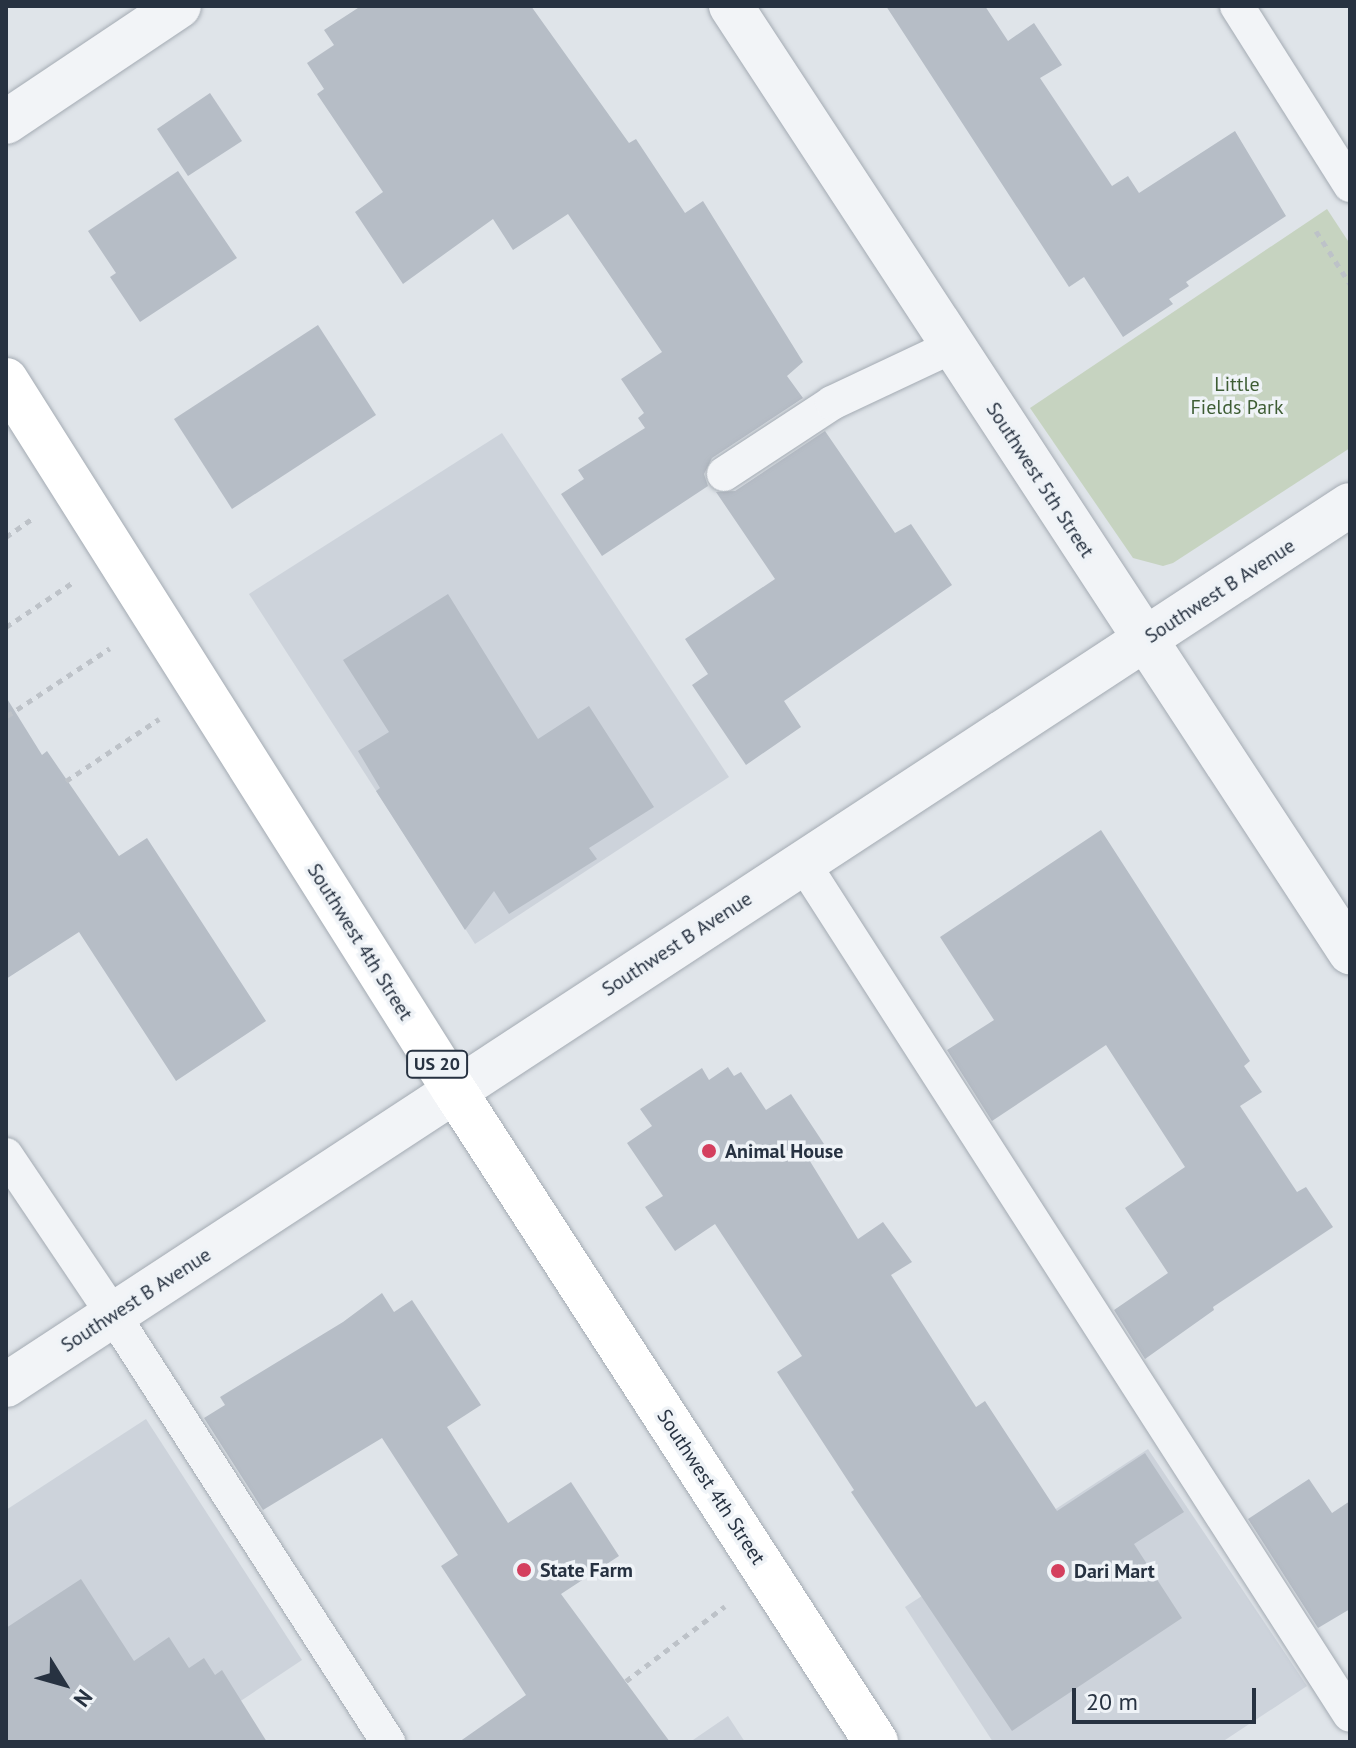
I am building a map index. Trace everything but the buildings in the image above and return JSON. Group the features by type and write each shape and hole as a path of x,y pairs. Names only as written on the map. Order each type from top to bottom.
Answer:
{"highway":[{"name":"Southwest 4th Street","path":"6,380 454,1090 876,1742"}],"street":[{"path":"6,122 179,6"},
{"name":"Southwest 5th Street","path":"731,6 1350,952"},
{"name":"Southwest B Avenue","path":"6,1385 1350,505"}],"lane":[{"path":"1237,6 1350,185"},
{"path":"724,474 832,403 953,346"},
{"path":"803,863 1350,1715"},
{"path":"6,1155 114,1316 388,1742"}],"path":[{"path":"1316,231 1350,284"},
{"path":"6,627 115,554"},
{"path":"7,716 156,618"},
{"path":"66,781 202,691"},
{"path":"626,1681 768,1575"}],"shaded area":[{"path":"502,433 729,777 475,944 249,594"},
{"path":"146,1419 302,1660 179,1742 6,1733 6,1510"},
{"path":"1148,1449 1307,1686 1222,1742 993,1742 905,1607"},
{"path":"728,1716 745,1742 690,1742"}],"green space":[{"name":"Little Fields Park","path":"1327,209 1350,244 1350,448 1173,563 1163,566 1133,558 1030,408"}],"place":[{"name":"Animal House","path":"709,1151"},
{"name":"State Farm","path":"524,1570"},
{"name":"Dari Mart","path":"1058,1571"}]}
